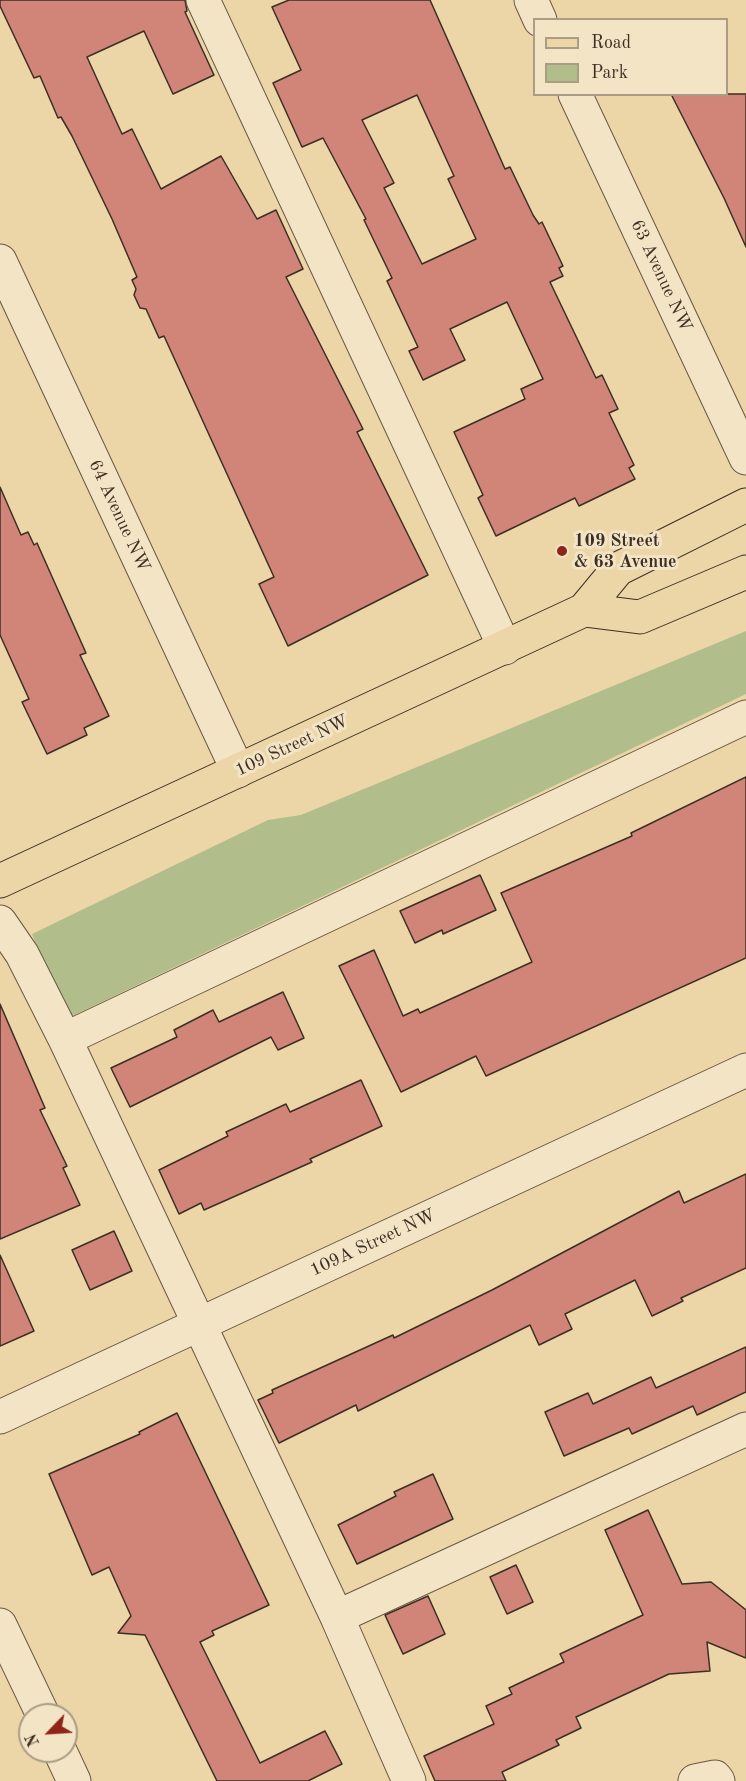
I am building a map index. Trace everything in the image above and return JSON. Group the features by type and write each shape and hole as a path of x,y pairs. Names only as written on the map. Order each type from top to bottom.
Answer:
{"main road":[{"name":"109 Street NW","path":"0,881 584,610 618,569 746,505"},
{"path":"584,610 640,618 746,572"}],"street":[{"path":"203,0 505,648"},
{"path":"531,0 539,18"},
{"name":"63 Avenue NW","path":"576,96 746,458"},
{"name":"64 Avenue NW","path":"0,261 238,771"},
{"path":"65,1039 746,717"},
{"path":"0,922 22,954 65,1039 337,1617 409,1781"},
{"name":"109A Street NW","path":"0,1417 746,1070"},
{"path":"337,1617 746,1429"},
{"path":"0,1625 37,1703"},
{"path":"66,1763 75,1781"}],"green space":[{"path":"746,631 746,694 66,1019 32,934 268,820 301,815"}],"building":[{"path":"0,0 185,0 187,11 185,12 214,75 173,94 144,31 87,57 122,134 132,129 161,189 221,156 257,219 276,210 303,269 286,277 363,429 357,432 428,575 288,646 259,584 274,577 164,336 159,338 146,309 140,308 134,295 136,289 132,280 137,277 112,219 72,136 61,117 58,118 40,76 34,78 0,6"},
{"path":"289,0 430,0 505,169 510,167 533,215 539,224 542,222 563,266 559,268 563,276 550,282 596,378 602,375 618,409 609,413 634,465 629,468 635,479 579,506 575,498 496,536 478,498 483,495 454,432 525,399 521,389 543,379 507,302 450,329 465,360 423,380 409,351 418,347 387,281 392,278 364,220 366,219 323,138 302,147 273,83 301,70 272,7","holes":["417,95 454,176 448,179 476,239 422,264 384,188 394,183 362,120"]},
{"path":"746,94 746,247 724,198 672,96"},
{"path":"0,487 21,535 28,532 34,545 37,543 86,653 80,655 109,716 84,728 87,735 47,754 22,702 29,699 0,635"},
{"path":"746,777 746,958 486,1076 476,1056 401,1092 339,966 374,950 403,1016 418,1009 420,1013 532,962 501,893 632,836 631,833"},
{"path":"480,875 496,910 443,934 442,930 415,943 400,911"},
{"path":"283,992 304,1038 278,1050 271,1037 130,1107 111,1068 177,1037 174,1030 213,1010 219,1022"},
{"path":"0,1004 45,1108 40,1110 67,1166 63,1168 80,1205 0,1239"},
{"path":"361,1080 382,1126 310,1159 312,1162 204,1210 201,1203 179,1214 159,1170 228,1136 226,1132 286,1104 290,1112"},
{"path":"746,1174 746,1268 681,1298 683,1301 652,1316 635,1280 565,1314 572,1329 539,1345 530,1325 358,1411 356,1405 279,1443 258,1400 273,1393 272,1390 393,1335 394,1338 492,1290 679,1191 684,1203"},
{"path":"114,1231 132,1271 90,1290 72,1250"},
{"path":"0,1255 34,1331 0,1346"},
{"path":"746,1347 746,1392 697,1415 693,1406 632,1434 629,1428 564,1456 545,1412 588,1393 593,1404 651,1377 656,1388"},
{"path":"177,1413 269,1605 212,1631 214,1635 200,1642 260,1763 325,1731 342,1764 308,1781 217,1781 145,1635 118,1633 131,1616 109,1567 92,1575 49,1474 140,1434 139,1432"},
{"path":"433,1474 453,1519 357,1564 338,1525 396,1496 394,1492"},
{"path":"648,1510 682,1584 711,1582 746,1610 746,1658 707,1642 710,1671 669,1674 576,1717 581,1728 556,1740 559,1745 502,1772 506,1781 435,1781 424,1756 494,1724 486,1706 512,1694 509,1688 564,1662 560,1654 643,1615 605,1530"},
{"path":"516,1565 533,1602 507,1614 490,1577"},
{"path":"428,1596 445,1634 403,1654 385,1615"}],"place":[{"name":"109 Street & 63 Avenue","path":"562,551"}]}
